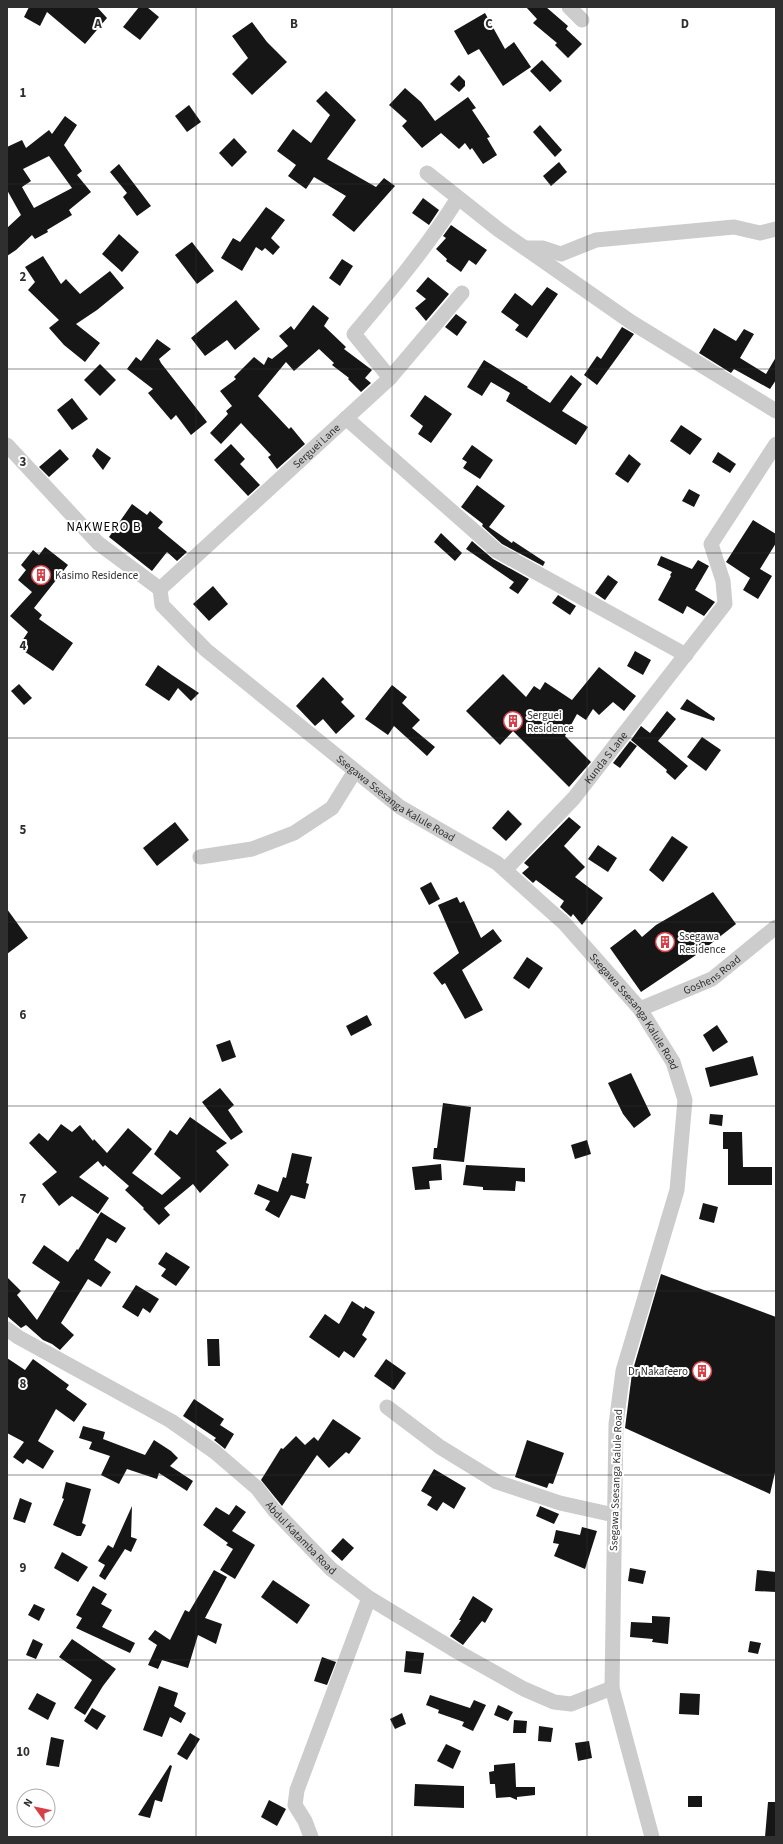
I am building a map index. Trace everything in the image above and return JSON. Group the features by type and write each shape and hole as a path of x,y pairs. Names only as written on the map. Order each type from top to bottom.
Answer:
{"street":[{"path":"569,7 582,20"},
{"path":"427,174 525,248 631,322 776,411"},
{"path":"390,378 354,334 396,285 441,226 458,198"},
{"path":"525,248 543,248 561,254 596,240 734,227 760,232 776,229"},
{"name":"Serguei Lane","path":"160,589 390,378 462,293"},
{"path":"346,418 497,551 686,655"},
{"name":"Kunda S Lane","path":"505,870 574,798 725,604 723,581 711,544 776,444"},
{"path":"7,445 98,543 160,589"},
{"name":"Ssegawa Ssesanga Kalule Road","path":"160,589 162,605 206,650 400,806 497,863 565,924 640,1009 673,1062 685,1100 677,1190 623,1371 616,1424 612,1688 652,1837"},
{"path":"200,857 252,849 294,833 332,808 355,771"},
{"name":"Goshens Road","path":"640,1009 712,979 776,927"},
{"name":"Abdul Katamba Road","path":"7,1329 18,1337 171,1421 214,1452 257,1488 274,1510 331,1570 369,1598 524,1689 554,1702 571,1704 612,1688"},
{"path":"386,1407 440,1447 497,1482 560,1503 614,1515"},
{"path":"311,1837 305,1821 295,1805 297,1790 369,1598"}],"building":[{"path":"29,7 97,7 107,18 85,44 47,12 40,26 24,17"},
{"path":"139,7 147,7 159,17 140,40 123,27"},
{"path":"526,7 546,7 568,26 566,29 582,44 568,58 555,45 557,43 533,23 537,19"},
{"path":"485,13 505,49 514,42 531,67 503,86 479,49 468,55 454,31"},
{"path":"252,22 267,42 287,62 252,95 232,74 248,58 232,36"},
{"path":"542,60 562,81 550,92 530,71"},
{"path":"459,75 465,81 465,86 459,92 450,84"},
{"path":"405,88 421,102 435,121 468,97 476,108 472,110 490,137 487,138 497,155 483,164 472,148 470,150 465,143 459,149 441,133 422,148 402,126 407,121 389,105"},
{"path":"326,91 356,120 327,159 376,187 384,178 395,186 354,232 332,215 346,196 314,177 306,189 288,176 296,165 277,151 293,129 311,143 330,115 316,101"},
{"path":"189,105 201,122 187,132 175,116"},
{"path":"65,116 77,125 64,145 82,171 77,175 91,192 69,210 72,215 47,230 48,232 35,239 32,235 7,256 7,228 21,215 7,190 7,147 22,140 26,148 49,130 52,134","holes":["49,156 72,188 34,208 22,187 31,181 23,169"]},
{"path":"540,125 562,150 555,157 533,132"},
{"path":"234,138 247,152 232,167 219,153"},
{"path":"559,162 567,172 551,186 543,176"},
{"path":"119,164 151,206 137,216 123,197 127,193 110,172"},
{"path":"423,198 439,210 429,225 412,213"},
{"path":"266,207 285,220 271,238 280,247 273,255 265,248 262,251 256,247 242,271 221,258 233,238 240,242"},
{"path":"451,225 487,250 476,265 469,260 461,272 446,261 447,259 436,249 446,238 443,236"},
{"path":"119,234 139,252 122,272 102,254"},
{"path":"192,242 214,271 197,284 175,255"},
{"path":"43,256 61,284 66,279 80,294 110,271 124,288 97,310 76,324 100,343 85,362 64,345 49,328 59,320 28,290 35,282 25,267"},
{"path":"342,259 353,266 340,286 329,278"},
{"path":"428,277 449,294 426,321 415,308 426,299 416,291"},
{"path":"547,287 558,294 527,338 515,330 519,325 501,312 515,293 532,306"},
{"path":"236,300 260,329 235,350 227,340 205,356 191,338"},
{"path":"313,305 329,318 324,326 346,347 344,349 372,370 365,378 371,383 361,392 348,379 349,378 332,365 334,363 319,349 294,371 286,362 258,396 289,429 291,427 305,444 277,469 268,457 271,455 241,423 221,444 210,433 228,414 226,411 232,406 220,391 236,379 234,377 254,357 264,365 268,357 272,359 288,346 279,336 291,326 294,330"},
{"path":"456,314 467,322 457,336 445,327"},
{"path":"622,327 634,334 597,385 584,375 597,356 601,359"},
{"path":"714,328 736,341 744,329 754,334 740,358 766,374 776,357 776,380 770,389 734,369 731,373 699,353"},
{"path":"157,339 171,349 159,359 161,363 207,422 191,435 176,415 171,420 148,393 153,389 127,369 136,357 141,361"},
{"path":"484,360 528,387 527,388 550,403 571,375 582,384 562,411 588,427 576,445 506,401 510,393 491,382 482,396 467,387"},
{"path":"100,364 116,380 100,396 84,380"},
{"path":"425,395 452,414 431,443 418,434 423,426 410,416"},
{"path":"72,398 88,419 72,430 57,410"},
{"path":"681,425 702,439 690,455 670,441"},
{"path":"231,444 245,459 240,464 260,485 248,496 214,460"},
{"path":"472,445 493,460 480,479 463,468 467,462 462,459"},
{"path":"97,448 111,458 103,470 92,456"},
{"path":"60,449 69,459 49,477 39,467"},
{"path":"718,452 736,464 730,473 712,462"},
{"path":"629,454 641,464 628,483 615,474"},
{"path":"477,485 505,506 489,527 512,543 513,541 545,562 543,566 502,544 482,526 483,524 461,507"},
{"path":"689,489 700,495 694,507 682,501"},
{"path":"132,504 147,515 150,511 163,522 158,528 187,552 177,561 167,552 152,571 109,537"},
{"path":"753,520 776,534 776,543 760,569 772,576 758,599 743,590 750,578 726,562"},
{"path":"441,533 462,553 455,561 434,542"},
{"path":"472,541 493,559 529,579 518,594 509,588 514,582 466,549"},
{"path":"45,547 68,565 34,608 42,615 39,619 73,643 53,671 18,647 28,632 10,616 32,592 18,580 26,570 21,565 33,550 39,555"},
{"path":"661,556 692,569 698,560 709,566 695,590 715,602 704,616 687,606 683,614 658,600 672,572 657,565"},
{"path":"608,575 618,582 605,600 595,593"},
{"path":"213,586 228,604 209,621 193,604"},
{"path":"558,595 576,606 570,615 552,603"},
{"path":"635,651 651,660 643,675 627,666"},
{"path":"158,665 199,693 191,701 178,688 169,701 145,685"},
{"name":"Serguei Residence","path":"599,667 636,696 624,711 613,702 599,715 593,709 586,720 577,714 565,736 591,762 569,787 513,731 500,745 466,711 503,674 526,697 534,686 540,690 545,682 572,700"},
{"path":"323,677 344,699 341,702 355,716 336,734 323,719 315,726 296,706"},
{"path":"19,684 32,698 24,705 11,691"},
{"path":"392,685 407,697 402,703 420,720 412,728 435,747 427,756 394,726 388,735 365,719"},
{"path":"687,699 715,718 714,721 680,709"},
{"path":"667,711 676,719 658,741 688,766 675,780 666,772 667,770 631,740 641,726 650,733"},
{"path":"702,737 721,750 706,771 687,757"},
{"path":"630,741 637,746 620,768 613,763"},
{"path":"508,810 522,824 506,841 492,828"},
{"path":"569,817 581,827 564,846 585,867 575,877 603,898 582,925 573,914 571,917 560,907 564,901 536,880 533,883 522,873 529,867 524,863"},
{"path":"175,822 189,840 157,866 143,848"},
{"path":"672,836 688,847 663,882 649,870"},
{"path":"598,845 617,858 608,872 588,859"},
{"path":"431,882 440,899 429,905 420,888"},
{"name":"Ssegawa Residence","path":"713,892 736,924 699,953 641,992 610,948 635,929 642,937 656,925"},
{"path":"457,897 460,903 464,901 481,938 493,929 502,941 462,970 483,1010 465,1019 445,983 442,985 433,973 459,953 438,905"},
{"path":"7,909 28,938 7,954"},
{"path":"527,957 543,968 529,989 513,978"},
{"path":"367,1015 372,1025 351,1036 346,1026"},
{"path":"717,1025 728,1042 713,1052 703,1035"},
{"path":"230,1040 236,1057 222,1062 216,1045"},
{"path":"753,1056 758,1075 710,1087 705,1068"},
{"path":"631,1073 651,1115 634,1128 623,1114 608,1083"},
{"path":"220,1088 234,1105 228,1110 243,1132 231,1140 202,1102"},
{"path":"443,1103 471,1107 464,1162 433,1159 434,1148 437,1148"},
{"path":"710,1114 723,1115 722,1126 709,1124"},
{"path":"190,1117 227,1143 216,1151 229,1165 200,1193 193,1184 164,1208 170,1215 159,1225 125,1190 129,1186 105,1165 103,1167 98,1161 79,1177 109,1198 98,1214 72,1196 59,1206 42,1184 57,1172 29,1143 39,1133 48,1141 61,1124 72,1132 80,1125 93,1141 94,1139 107,1153 128,1128 152,1149 132,1173 162,1195 181,1178 154,1154 170,1130 177,1135"},
{"path":"723,1132 742,1132 743,1167 772,1167 772,1185 728,1185 728,1149 723,1149"},
{"path":"587,1140 591,1154 575,1159 571,1145"},
{"path":"292,1153 312,1157 306,1183 309,1184 305,1199 291,1195 279,1218 265,1210 270,1201 254,1194 258,1184 278,1192 283,1177 286,1178"},
{"path":"441,1164 442,1180 429,1181 430,1189 415,1190 412,1167"},
{"path":"466,1165 525,1168 525,1182 516,1181 515,1191 483,1190 483,1187 463,1185"},
{"path":"703,1203 718,1207 714,1223 699,1219"},
{"path":"101,1212 126,1228 116,1243 107,1238 94,1260 111,1272 101,1287 88,1279 61,1323 74,1335 60,1350 43,1340 26,1325 21,1328 7,1316 7,1277 21,1291 17,1295 37,1320 60,1282 32,1263 44,1245 68,1262 77,1249 78,1250"},
{"path":"166,1252 190,1267 176,1286 161,1276 166,1269 158,1264"},
{"name":"Dr Nakafeero","path":"661,1274 776,1317 776,1468 770,1494 625,1428 632,1373"},
{"path":"136,1285 159,1299 150,1313 143,1308 138,1317 122,1307"},
{"path":"352,1301 364,1309 365,1306 375,1312 362,1335 367,1339 354,1358 344,1351 339,1358 309,1337 325,1314 339,1324"},
{"path":"207,1339 219,1339 220,1366 208,1366"},
{"path":"7,1358 25,1370 33,1359 69,1385 66,1389 87,1404 74,1422 56,1409 38,1441 54,1451 43,1469 27,1459 23,1464 13,1457 24,1442 7,1433"},
{"path":"386,1359 406,1373 394,1390 374,1376"},
{"path":"194,1399 224,1419 220,1425 234,1434 225,1449 214,1440 216,1438 183,1416"},
{"path":"333,1419 361,1438 349,1454 346,1452 329,1468 317,1455 282,1506 261,1480 281,1448 283,1449 296,1436 305,1445 314,1437 318,1441"},
{"path":"83,1426 105,1432 103,1439 145,1455 154,1440 171,1451 178,1458 170,1466 193,1481 187,1491 159,1473 157,1479 127,1469 119,1484 101,1475 110,1456 89,1449 92,1442 79,1438"},
{"path":"527,1440 564,1453 553,1484 549,1483 547,1488 515,1477"},
{"path":"434,1469 466,1488 454,1509 443,1502 437,1511 427,1505 432,1497 421,1491"},
{"path":"66,1482 91,1489 82,1523 86,1525 81,1536 77,1536 53,1525 64,1499 62,1498"},
{"path":"20,1498 32,1503 25,1523 13,1519"},
{"path":"236,1505 246,1512 232,1531 255,1545 235,1579 220,1570 233,1549 226,1545 228,1543 203,1525 216,1507 229,1515"},
{"path":"132,1506 131,1537 137,1539 131,1552 125,1549 105,1580 99,1576 105,1565 98,1561 108,1545 113,1548"},
{"path":"540,1506 559,1514 554,1524 536,1516"},
{"path":"582,1527 597,1531 585,1569 554,1556 559,1544 553,1543 556,1530 580,1535"},
{"path":"343,1538 354,1548 342,1561 331,1551"},
{"path":"62,1552 88,1567 78,1582 54,1568"},
{"path":"630,1568 646,1571 643,1584 628,1581"},
{"path":"214,1570 227,1577 205,1618 222,1624 216,1644 198,1635 188,1668 162,1660 158,1669 148,1665 157,1645 148,1639 155,1630 170,1640 185,1610 189,1612"},
{"path":"757,1570 776,1572 776,1592 755,1591"},
{"path":"273,1580 310,1605 297,1624 261,1597"},
{"path":"93,1586 107,1594 101,1604 112,1610 102,1627 135,1643 130,1653 76,1628 82,1618 76,1615"},
{"path":"473,1596 493,1609 485,1623 482,1621 463,1645 450,1636 461,1620 459,1620"},
{"path":"34,1604 45,1609 39,1621 28,1615"},
{"path":"652,1616 670,1617 668,1644 652,1642 653,1639 630,1637 631,1622 652,1623"},
{"path":"33,1639 43,1644 36,1659 26,1655"},
{"path":"72,1639 116,1669 103,1686 85,1715 74,1708 92,1680 59,1657"},
{"path":"750,1641 761,1643 758,1654 748,1652"},
{"path":"406,1651 424,1653 421,1674 404,1672"},
{"path":"322,1657 336,1662 327,1685 314,1681"},
{"path":"159,1686 178,1693 174,1706 186,1713 181,1723 170,1717 162,1737 143,1730"},
{"path":"37,1693 56,1703 48,1720 28,1709"},
{"path":"680,1693 700,1694 699,1715 679,1714"},
{"path":"430,1695 470,1708 474,1700 486,1705 473,1731 462,1726 464,1722 438,1713 439,1710 426,1705"},
{"path":"498,1705 513,1712 508,1721 494,1715"},
{"path":"92,1708 106,1716 97,1730 84,1721"},
{"path":"402,1713 406,1724 395,1729 390,1719"},
{"path":"514,1720 527,1721 526,1733 513,1733"},
{"path":"539,1726 553,1728 551,1742 538,1741"},
{"path":"190,1733 200,1739 187,1760 177,1754"},
{"path":"51,1737 64,1740 59,1767 46,1765"},
{"path":"589,1741 592,1758 578,1761 575,1743"},
{"path":"446,1744 461,1751 453,1769 437,1761"},
{"path":"515,1763 516,1787 535,1787 535,1795 517,1797 517,1800 510,1797 496,1798 495,1784 490,1784 489,1772 494,1771 494,1765"},
{"path":"170,1765 172,1766 162,1802 155,1800 150,1818 138,1815"},
{"path":"415,1784 464,1786 464,1808 414,1806"},
{"path":"688,1796 702,1796 702,1807 688,1807"},
{"path":"269,1800 286,1809 277,1826 261,1817"},
{"path":"768,1802 776,1802 776,1837 765,1837"}],"place":[{"name":"Kasimo Residence","path":"41,575"},
{"name":"Serguei Residence","path":"513,721"},
{"name":"Ssegawa Residence","path":"665,942"},
{"name":"Dr Nakafeero","path":"702,1371"}],"district":[{"name":"NAKWERO B","path":"104,527"}]}
